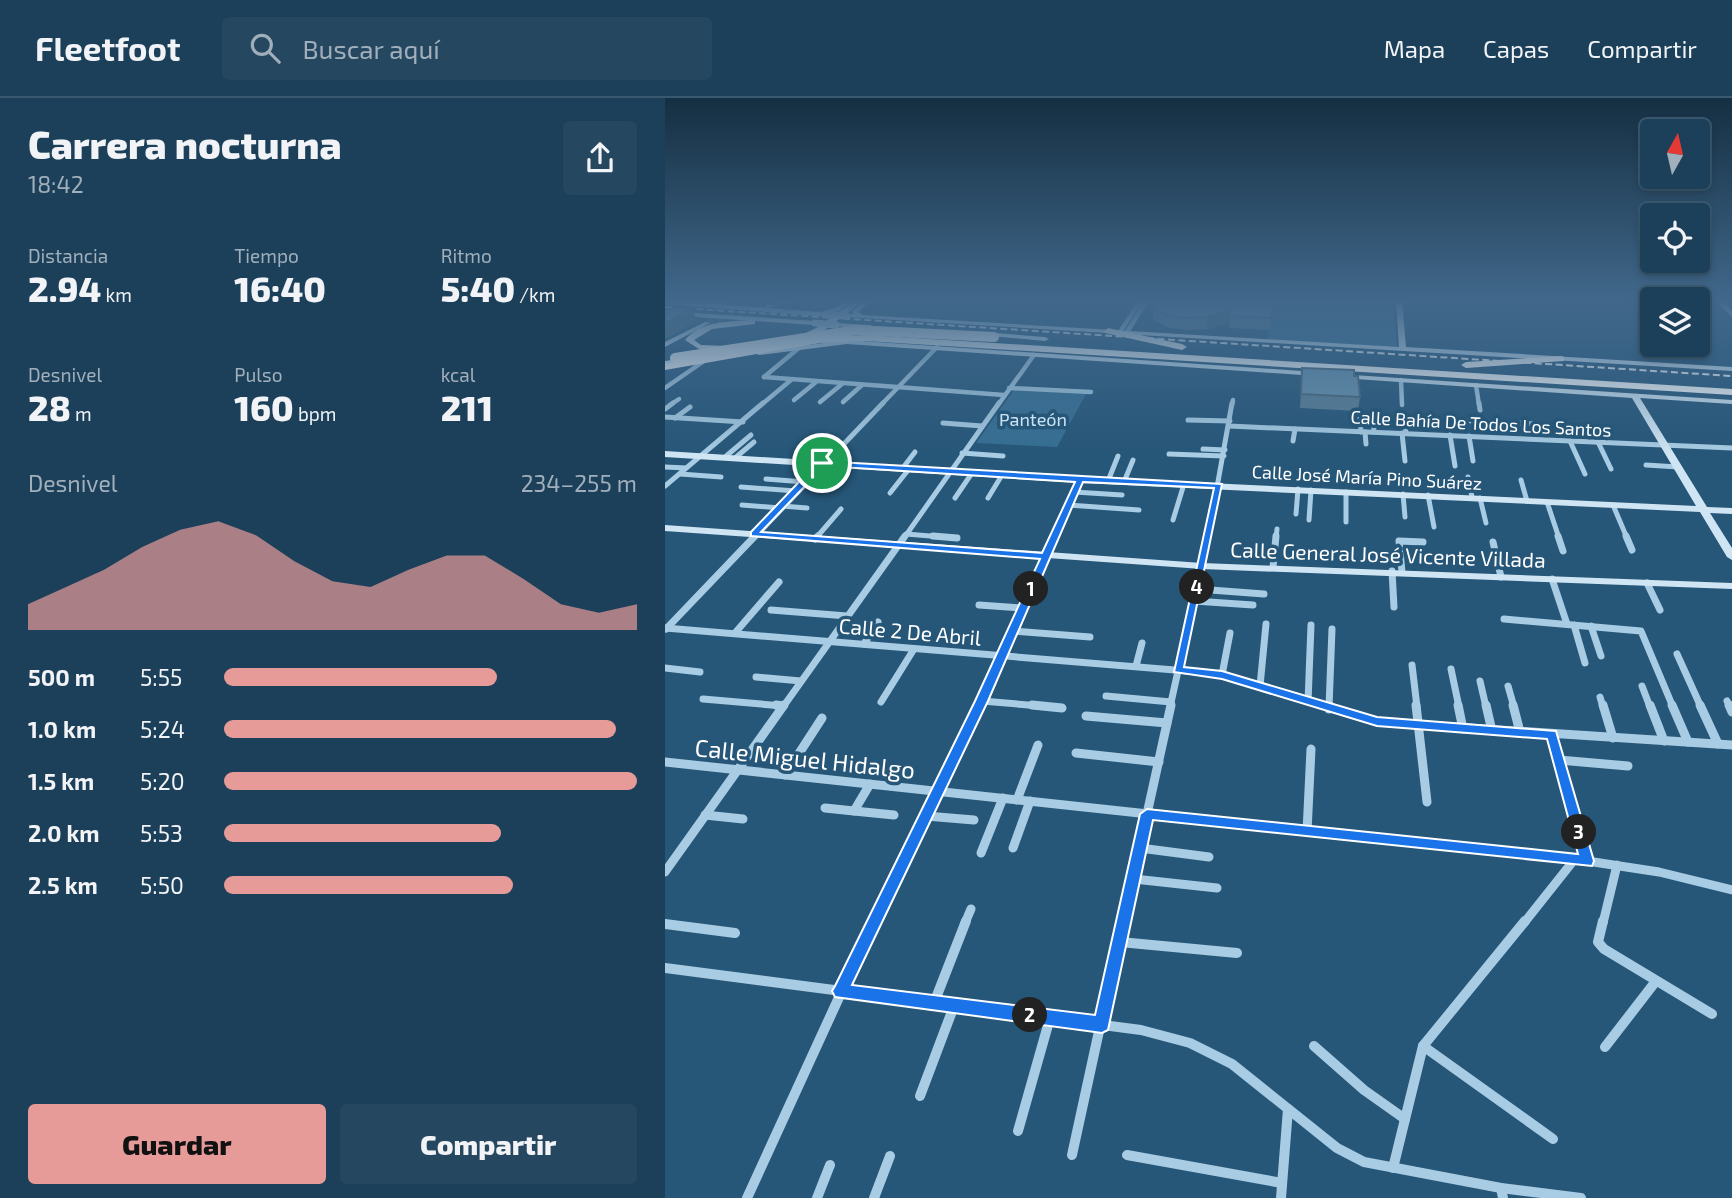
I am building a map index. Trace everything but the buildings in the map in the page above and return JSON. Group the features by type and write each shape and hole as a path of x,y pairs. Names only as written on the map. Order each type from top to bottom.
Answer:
{"highway":[{"path":"667,361 726,351"},
{"path":"667,361 704,361 766,351"},
{"path":"1041,351 1151,355 1732,392"},
{"path":"1250,351 1732,382"},
{"path":"1151,355 1203,367"},
{"path":"1466,365 1561,359"},
{"path":"1391,370 1508,387"},
{"path":"1711,401 1732,401"}],"main road":[{"path":"667,361 709,351"},
{"path":"667,361 737,351"},
{"path":"731,358 773,351"},
{"path":"1035,351 1203,367 1711,401"},
{"path":"1426,351 1732,369"},
{"path":"1634,395 1732,557"},
{"name":"Calle José María Pino Suárez","path":"665,454 1080,480 1732,511"},
{"name":"Calle General José Vicente Villada","path":"665,528 1202,566 1732,586"}],"street":[{"path":"795,351 764,376 1004,395"},
{"path":"666,628 822,463 933,351"},
{"path":"665,872 950,472 1009,388 1031,351"},
{"path":"665,388 704,361"},
{"path":"665,486 791,380"},
{"path":"1401,380 1402,405"},
{"path":"794,400 816,382"},
{"path":"820,402 842,384"},
{"path":"843,402 862,385"},
{"path":"1476,385 1480,410"},
{"path":"1009,388 1091,392"},
{"path":"665,409 679,399"},
{"path":"1072,1155 1202,566 1233,400"},
{"path":"675,418 690,407"},
{"path":"1373,415 1374,432"},
{"path":"665,417 743,422"},
{"name":"Calle Bahía De Todos Los Santos","path":"1189,417 1295,429 1732,448"},
{"path":"1360,418 1366,444"},
{"path":"1404,418 1405,461"},
{"path":"1453,420 1536,424"},
{"path":"943,423 982,426"},
{"path":"1523,423 1529,439"},
{"path":"1293,441 1295,429"},
{"path":"1450,435 1455,466"},
{"path":"1469,436 1473,461"},
{"path":"730,458 753,438 730,458"},
{"path":"1570,441 1585,474"},
{"path":"1598,442 1611,469"},
{"path":"1203,449 1224,453"},
{"path":"890,493 915,452"},
{"path":"962,453 1003,456"},
{"path":"1169,454 1224,453"},
{"path":"1108,481 1118,456"},
{"path":"1124,482 1133,460"},
{"path":"1646,465 1678,467"},
{"path":"665,467 686,468"},
{"path":"955,498 972,473"},
{"path":"988,498 1002,475"},
{"path":"677,476 721,477"},
{"path":"677,476 700,480"},
{"path":"1468,477 1486,523"},
{"path":"766,479 805,482"},
{"path":"747,1198 841,991 982,701 1080,480"},
{"path":"1521,480 1527,500"},
{"path":"1173,520 1184,484"},
{"path":"741,486 796,491"},
{"path":"1296,513 1298,489"},
{"path":"1309,520 1311,490"},
{"path":"1075,492 1122,495"},
{"path":"1346,492 1346,522"},
{"path":"1403,494 1405,517"},
{"path":"1428,495 1434,527"},
{"path":"1547,502 1563,551"},
{"path":"742,505 807,508"},
{"path":"1069,505 1139,510"},
{"path":"1613,505 1632,550"},
{"path":"815,539 841,509"},
{"path":"1273,568 1277,529"},
{"path":"906,534 957,538"},
{"path":"1394,607 1399,541 1423,542"},
{"path":"1493,542 1501,577"},
{"path":"1552,579 1585,663"},
{"path":"735,633 779,582"},
{"path":"1647,583 1660,610"},
{"path":"1197,589 1264,594"},
{"path":"1194,601 1253,605"},
{"path":"979,605 1023,608"},
{"path":"771,610 846,616"},
{"path":"1504,619 1642,631 1688,742"},
{"path":"863,645 878,622"},
{"path":"1260,686 1266,624"},
{"path":"1308,702 1311,625"},
{"path":"1591,626 1601,656"},
{"name":"Calle 2 De Abril","path":"666,628 1222,675 1377,722 1732,745"},
{"path":"1329,709 1332,629"},
{"path":"1013,631 1090,637"},
{"path":"1222,675 1230,633"},
{"path":"1136,666 1142,643"},
{"path":"881,702 914,649"},
{"path":"1677,654 1718,744"},
{"path":"1412,665 1427,802"},
{"path":"665,668 699,673"},
{"path":"1451,669 1463,729"},
{"path":"756,677 801,681"},
{"path":"1480,681 1492,731"},
{"path":"1508,686 1520,732"},
{"path":"1642,686 1664,741"},
{"path":"1106,696 1171,702"},
{"path":"1601,697 1613,738"},
{"path":"703,699 783,706"},
{"path":"982,701 1062,708"},
{"path":"1727,701 1732,712"},
{"path":"1086,716 1167,723"},
{"path":"785,775 823,718"},
{"path":"1552,734 1587,861"},
{"path":"1017,800 1038,745"},
{"path":"1307,832 1311,749"},
{"path":"1076,753 1159,762"},
{"path":"1559,761 1628,766"},
{"name":"Calle Miguel Hidalgo","path":"665,762 1587,861 1618,865 1732,890"},
{"path":"854,811 870,784"},
{"path":"981,853 1003,798"},
{"path":"1013,848 1030,801"},
{"path":"825,808 894,816"},
{"path":"705,815 743,819"},
{"path":"926,816 974,820"},
{"path":"1140,848 1209,857"},
{"path":"1394,1168 1423,1046 1431,1032 1485,972 1574,860"},
{"path":"1618,865 1598,942 1712,1014"},
{"path":"1134,879 1217,888"},
{"path":"935,1003 971,909"},
{"path":"665,924 735,933"},
{"path":"1120,942 1237,953"},
{"path":"665,968 1102,1024 1190,1043 1232,1064 1345,1153 1364,1162 1502,1193 1581,1198"},
{"path":"1605,1047 1657,981"},
{"path":"920,1096 954,1006"},
{"path":"1018,1130 1050,1018"},
{"path":"1314,1046 1372,1097 1405,1119"},
{"path":"1423,1046 1553,1139"},
{"path":"1281,1198 1289,1109"},
{"path":"1127,1155 1282,1183"},
{"path":"874,1198 890,1156"},
{"path":"817,1198 830,1165"}],"green space":[{"name":"Panteón","path":"1014,390 1086,394 1057,447 976,443"}],"railway":[{"path":"1351,351 1732,376"}],"route":[{"path":"822,463 754,534 1046,557 1080,480 1219,486 1178,670 1222,675 1377,722 1552,734 1587,861 1147,814 1102,1024 841,991 982,701 1080,480 822,463"}]}
